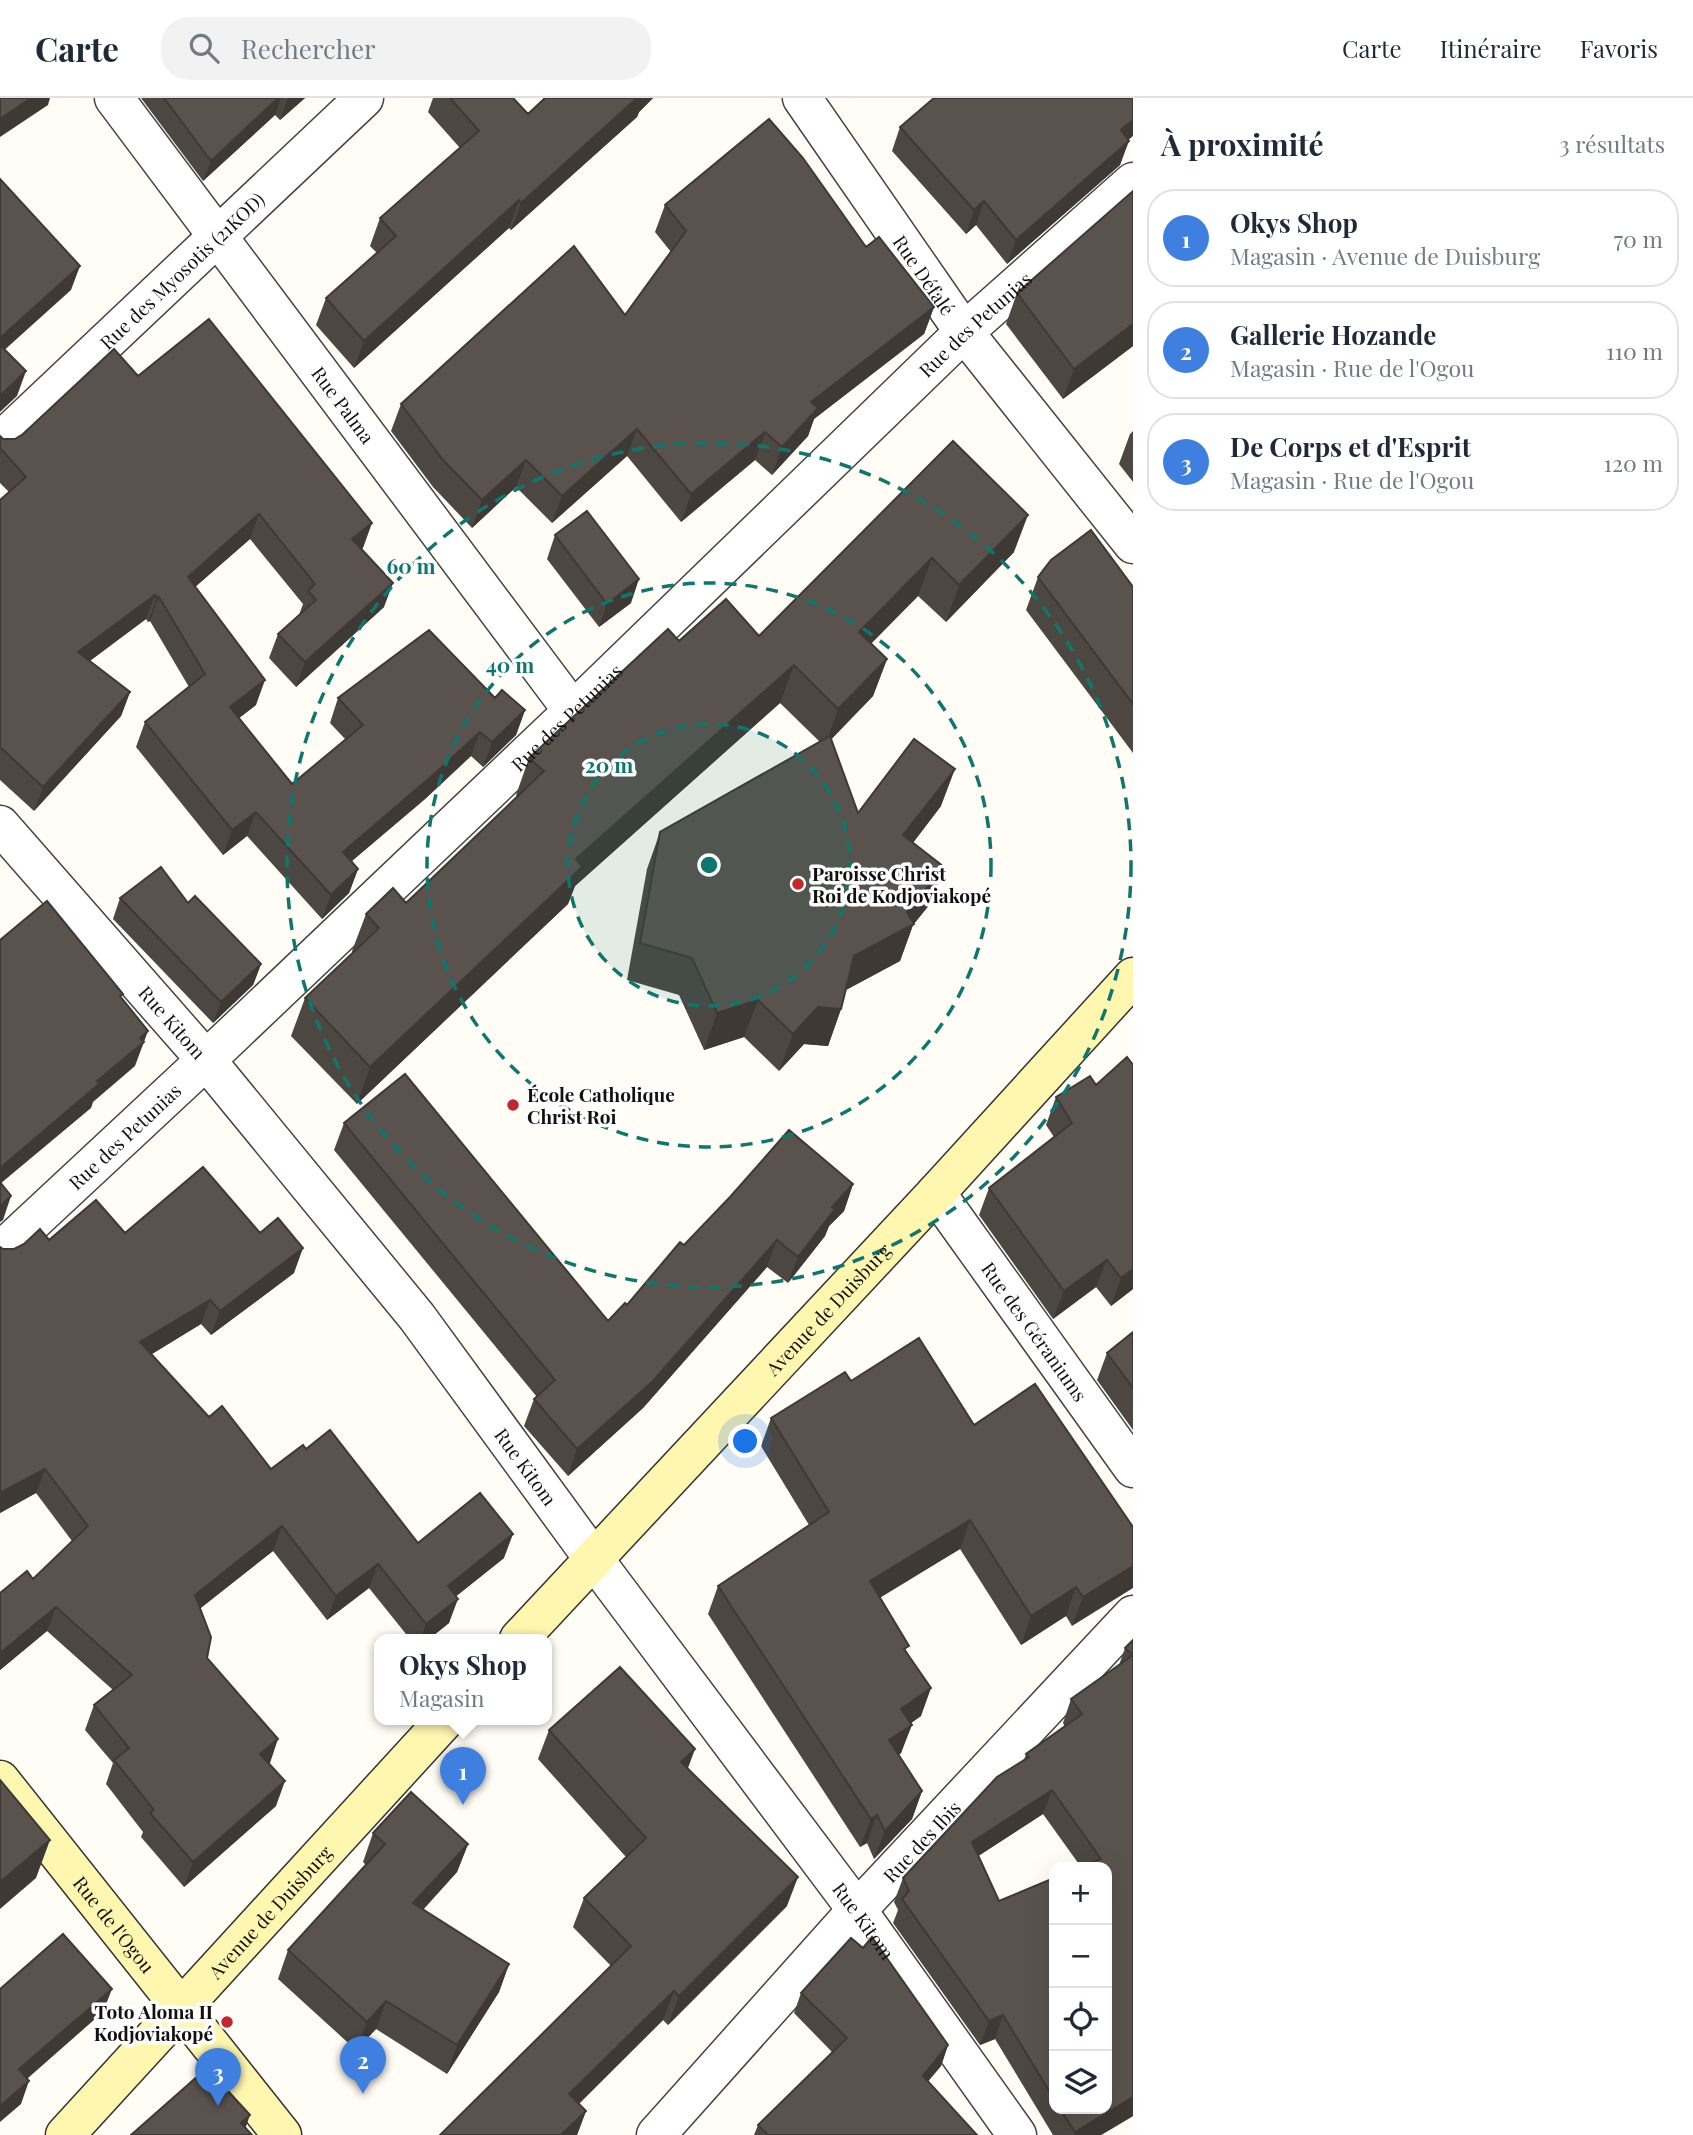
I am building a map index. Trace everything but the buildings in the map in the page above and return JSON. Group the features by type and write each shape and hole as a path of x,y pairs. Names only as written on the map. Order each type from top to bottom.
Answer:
{"street":[{"name":"Rue Palma","path":"114,98 573,711"},
{"name":"Rue des Myosotis (21KOD)","path":"0,442 364,98"},
{"name":"Rue Défalé","path":"802,98 964,332 1133,544"},
{"name":"Rue des Petunias","path":"0,1252 573,711 964,332 1133,182"},
{"name":"Rue Kitom","path":"0,825 206,1060 417,1317 593,1558 857,1910 1017,2135"},
{"name":"Avenue de Duisburg","path":"524,1634 936,1193 1133,976"},
{"name":"Rue des Géraniums","path":"936,1193 1133,1468"},
{"name":"Rue des Ibis","path":"656,2135 857,1910 1133,1615"},
{"name":"Avenue de Duisburg","path":"65,2135 441,1725"},
{"name":"Rue de l'Ogou","path":"0,1780 282,2135"}],"place":[{"name":"Paroisse Christ Roi de Kodjoviakopé","path":"798,884"},
{"name":"École Catholique Christ Roi","path":"513,1105"},
{"name":"Okys Shop","path":"463,1805"},
{"name":"Toto Aloma II Kodjoviakopé","path":"227,2022"},
{"name":"Gallerie Hozande","path":"363,2094"},
{"name":"De Corps et d'Esprit","path":"218,2106"}]}
